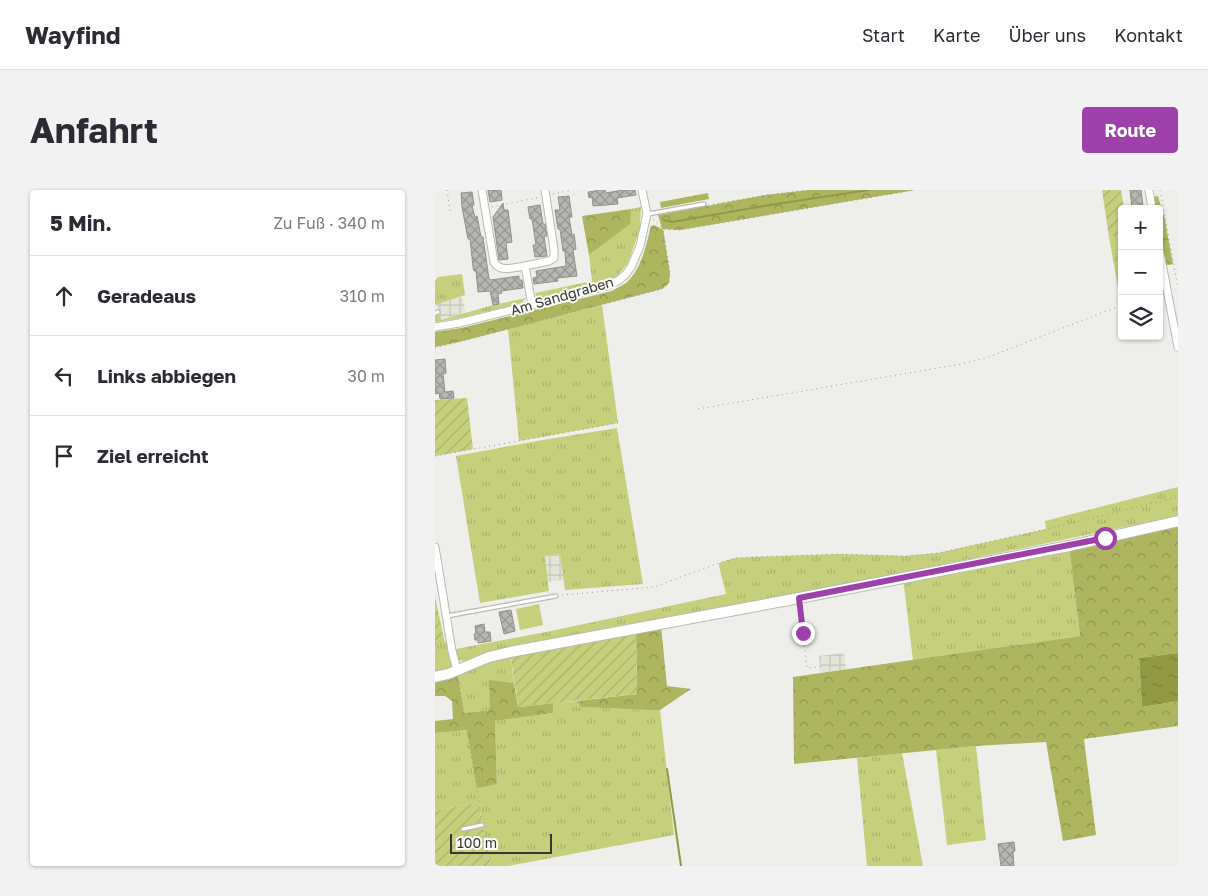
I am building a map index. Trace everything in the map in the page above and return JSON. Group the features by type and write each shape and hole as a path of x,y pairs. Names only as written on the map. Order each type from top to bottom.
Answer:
{"street":[{"path":"481,190 493,259 495,266 499,268 525,266 549,261 553,258 554,250 546,193"},
{"path":"642,190 647,214"},
{"path":"1151,190 1153,205"},
{"name":"Am Sandgraben","path":"435,327 459,324 607,286 619,280 629,271 638,254 647,214"},
{"path":"1159,250 1178,347"},
{"path":"525,266 532,305"},
{"path":"435,676 504,653 1069,546 1178,522"},
{"path":"435,547 457,670"}],"lane":[{"path":"647,214 704,204"},
{"path":"447,616 557,596"},
{"path":"463,829 482,826"}],"path":[{"path":"447,190 450,211"},
{"path":"485,209 546,193 572,190"},
{"path":"704,204 710,206 766,195 809,190"},
{"path":"663,229 679,230 915,190"},
{"path":"1160,190 1178,287"},
{"path":"435,348 662,289 669,283 670,273 663,229 647,214"},
{"path":"698,409 961,364 986,358 1118,307"},
{"path":"435,456 618,423"},
{"path":"557,596 654,587 735,558 839,554 905,556 938,553 1178,497"},
{"path":"799,598 807,668 824,666"},
{"path":"435,644 451,642"},
{"path":"457,670 489,866"}],"shaded area":[{"path":"462,297 466,313 440,320 436,304"},
{"path":"560,554 564,580 548,582 545,556"},
{"path":"844,653 846,669 821,673 819,656"}],"green space":[{"path":"809,190 915,190 680,230 663,229 670,273 669,283 662,289 435,347 435,332 461,328 612,291 624,284 640,264 651,226 654,225 662,229 658,215 766,195"},
{"path":"1102,190 1121,190 1123,205 1118,205 1118,236 1109,237"},
{"path":"708,193 709,199 661,208 660,202"},
{"path":"1158,196 1161,205 1154,205 1153,197"},
{"path":"641,207 640,229 628,263 616,277 593,285 537,299 535,293 592,281 589,255 629,224 631,209"},
{"path":"631,209 630,224 589,255 582,216"},
{"path":"1163,213 1165,220 1173,264 1163,266"},
{"path":"1118,236 1118,288 1109,237"},
{"path":"462,274 465,295 435,305 435,281 438,277"},
{"path":"526,298 522,303 435,322 435,315 439,314 441,320"},
{"path":"602,305 618,423 519,441 508,329"},
{"path":"467,398 473,449 435,456 435,400"},
{"path":"617,428 643,584 565,590 560,554 545,556 549,591 480,603 456,456"},
{"path":"1178,487 1178,516 659,623 658,621 481,655 465,661 458,660 456,649 726,594 719,563 735,558 839,554 905,556 938,553 1046,529 1045,521"},
{"path":"1178,521 1178,653 1139,658 1142,707 1178,701 1178,726 1084,739 1096,835 1063,841 1046,742 976,746 794,764 793,677 1080,636 1069,546"},
{"path":"1069,546 1080,636 913,660 903,578"},
{"path":"435,597 445,643 435,644"},
{"path":"539,604 543,625 520,630 516,609"},
{"path":"661,626 667,686 691,689 660,710 581,707 577,701 637,694 636,628"},
{"path":"636,628 637,694 518,707 510,652"},
{"path":"451,642 457,670 435,677 435,644"},
{"path":"510,652 514,683 490,681 490,710 464,713 457,670"},
{"path":"457,670 464,713 490,710 489,680 514,683 518,707 553,703 553,713 495,721 497,784 477,788 467,730 435,733 435,721 453,719 452,701 445,696 435,696 435,677"},
{"path":"577,701 582,707 660,710 674,835 508,866 490,866 479,802 435,811 435,733 467,730 497,784 495,721 553,713 553,703"},
{"path":"976,746 986,840 947,845 936,750"},
{"path":"902,753 923,866 867,866 857,758"},
{"path":"479,802 490,866 435,866 435,811"}],"water":[{"path":"1178,653 1178,701 1142,707 1139,658"}],"building":[{"path":"488,190 501,190 502,200 490,202"},
{"path":"605,190 606,193 635,190 636,195 617,198 618,204 593,206 592,197 589,198 588,192"},
{"path":"1130,190 1141,190 1143,205 1132,205"},
{"path":"472,192 474,205 472,206 475,217 477,216 481,237 483,237 489,279 519,276 519,280 522,280 523,288 501,291 502,293 498,294 499,304 493,305 490,291 478,292 476,271 474,271 473,267 470,239 468,239 461,193"},
{"path":"569,196 572,217 569,217 572,235 574,234 576,249 573,250 577,276 557,278 558,281 534,284 533,278 537,277 536,271 566,266 565,251 563,251 555,210 560,210 558,197"},
{"path":"503,203 504,210 508,210 512,242 506,243 508,259 499,260 493,217"},
{"path":"540,205 547,236 544,236 547,256 535,257 533,245 536,245 528,207"},
{"path":"445,359 446,373 443,374 445,392 453,391 454,398 440,399 439,393 435,394 435,360"},
{"path":"511,610 515,631 504,634 499,612"},
{"path":"484,624 485,632 490,632 491,641 478,643 478,640 475,640 475,626"},
{"path":"1014,842 1014,866 1001,866 998,844"}],"waterway":[{"path":"664,220 672,222 869,190"},
{"path":"667,769 681,866"}],"route":[{"path":"803,633 799,598 1105,538"}]}
